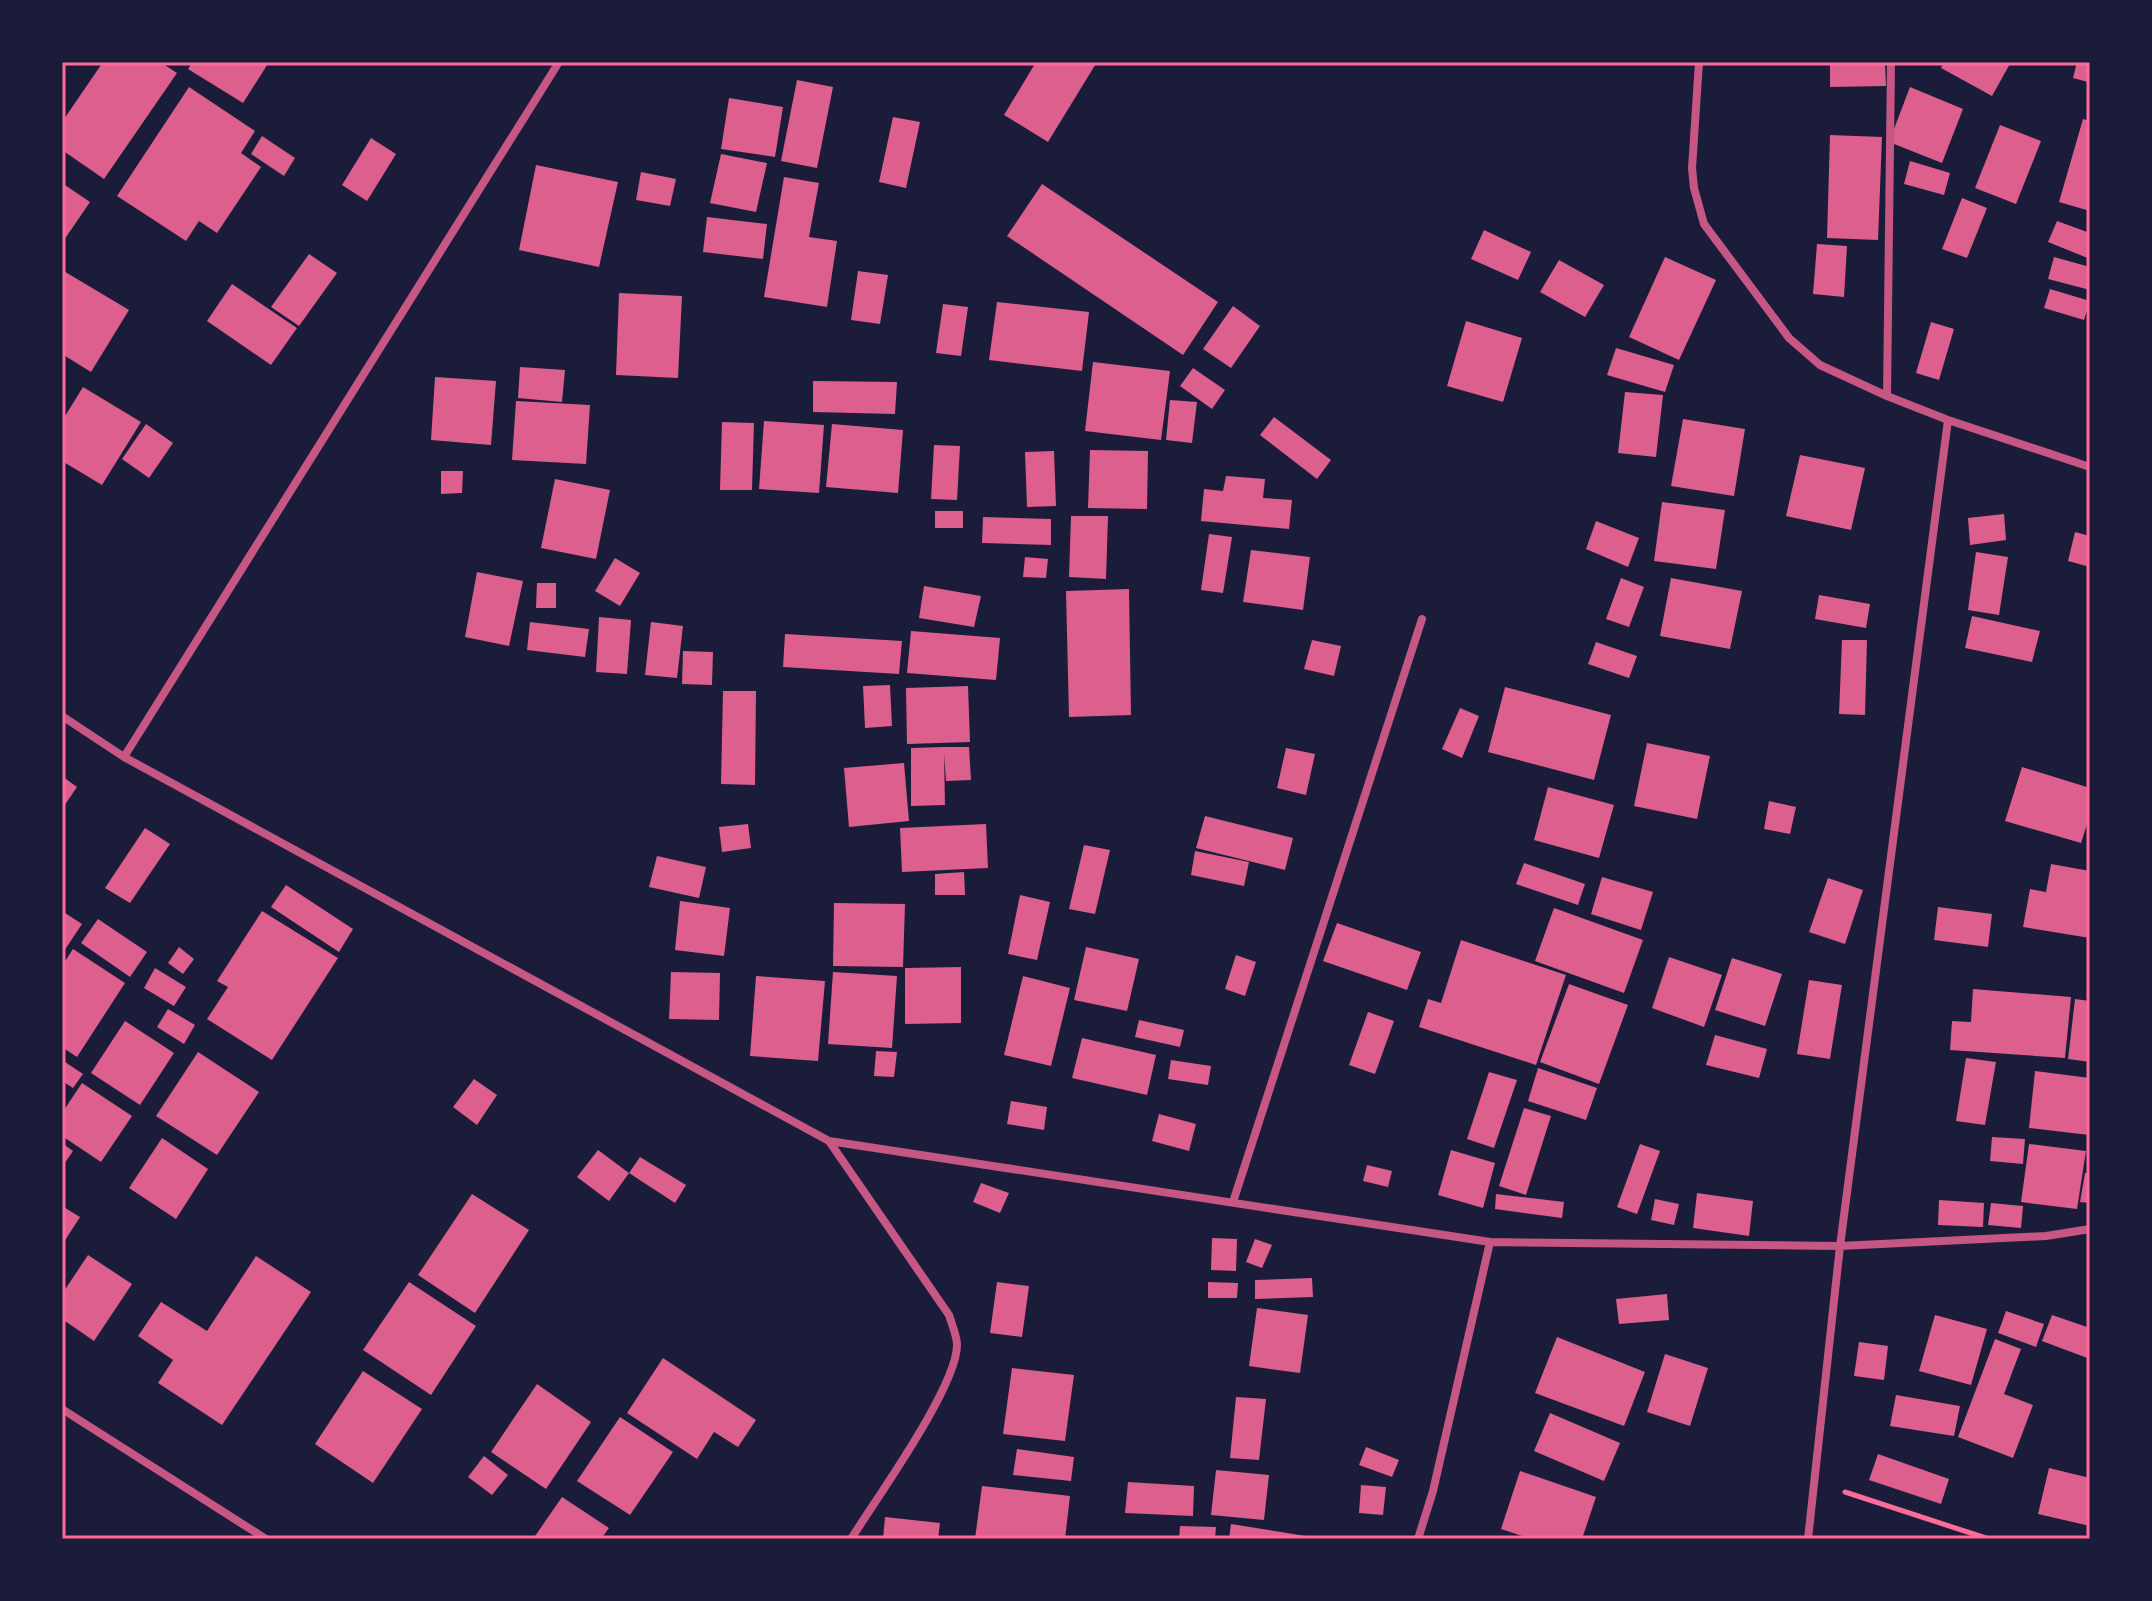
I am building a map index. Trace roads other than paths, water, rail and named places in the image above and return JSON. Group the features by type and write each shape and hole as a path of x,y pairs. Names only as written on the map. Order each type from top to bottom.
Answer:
{"street":[{"path":"124,757 559,62"},
{"path":"1699,62 1692,168 1704,224 1789,338 1820,365 1887,396 1948,420 2090,467"},
{"path":"1887,396 1891,62"},
{"path":"1808,1539 1840,1246 1948,420"},
{"path":"1233,1202 1422,619"},
{"path":"62,716 124,757 829,1141 1490,1242 1840,1246 2046,1236 2090,1229"},
{"path":"829,1141 949,1315 957,1343 954,1368 937,1402 851,1539"},
{"path":"1418,1539 1433,1491 1490,1242"},
{"path":"62,1409 266,1539"}]}
